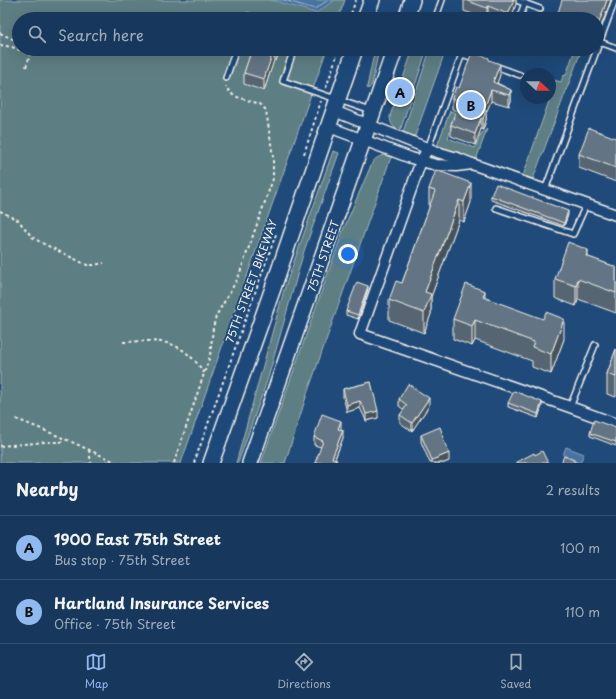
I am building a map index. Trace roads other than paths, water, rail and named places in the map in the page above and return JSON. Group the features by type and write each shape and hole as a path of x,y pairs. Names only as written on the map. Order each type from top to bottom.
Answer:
{"main road":[{"path":"368,12 372,0"},
{"path":"408,12 412,0"},
{"path":"212,463 353,56"},
{"name":"75TH STREET","path":"250,463 393,56"}],"street":[{"path":"336,106 371,118 437,152 458,158 616,215"},
{"path":"329,127 411,158 436,165 456,166 472,164"},
{"path":"428,148 421,161 360,334 616,424"}],"lane":[{"path":"438,12 442,0"},
{"path":"516,0 540,9"},
{"path":"604,31 615,0"},
{"path":"522,12 525,3"},
{"path":"604,44 616,48"},
{"path":"226,78 234,56"},
{"path":"292,56 283,81 336,106"},
{"path":"428,148 461,56"},
{"path":"468,56 484,62"},
{"path":"545,190 595,56"},
{"path":"491,65 520,75"},
{"path":"496,208 572,234 586,205"},
{"path":"570,407 595,345"}],"water":[{"path":"271,0 335,0 317,12 313,12"},
{"path":"566,447 584,454 580,463 563,455"}],"place":[{"name":"1900 East 75th Street","path":"400,92"},
{"name":"Hartland Insurance Services","path":"471,105"}]}
